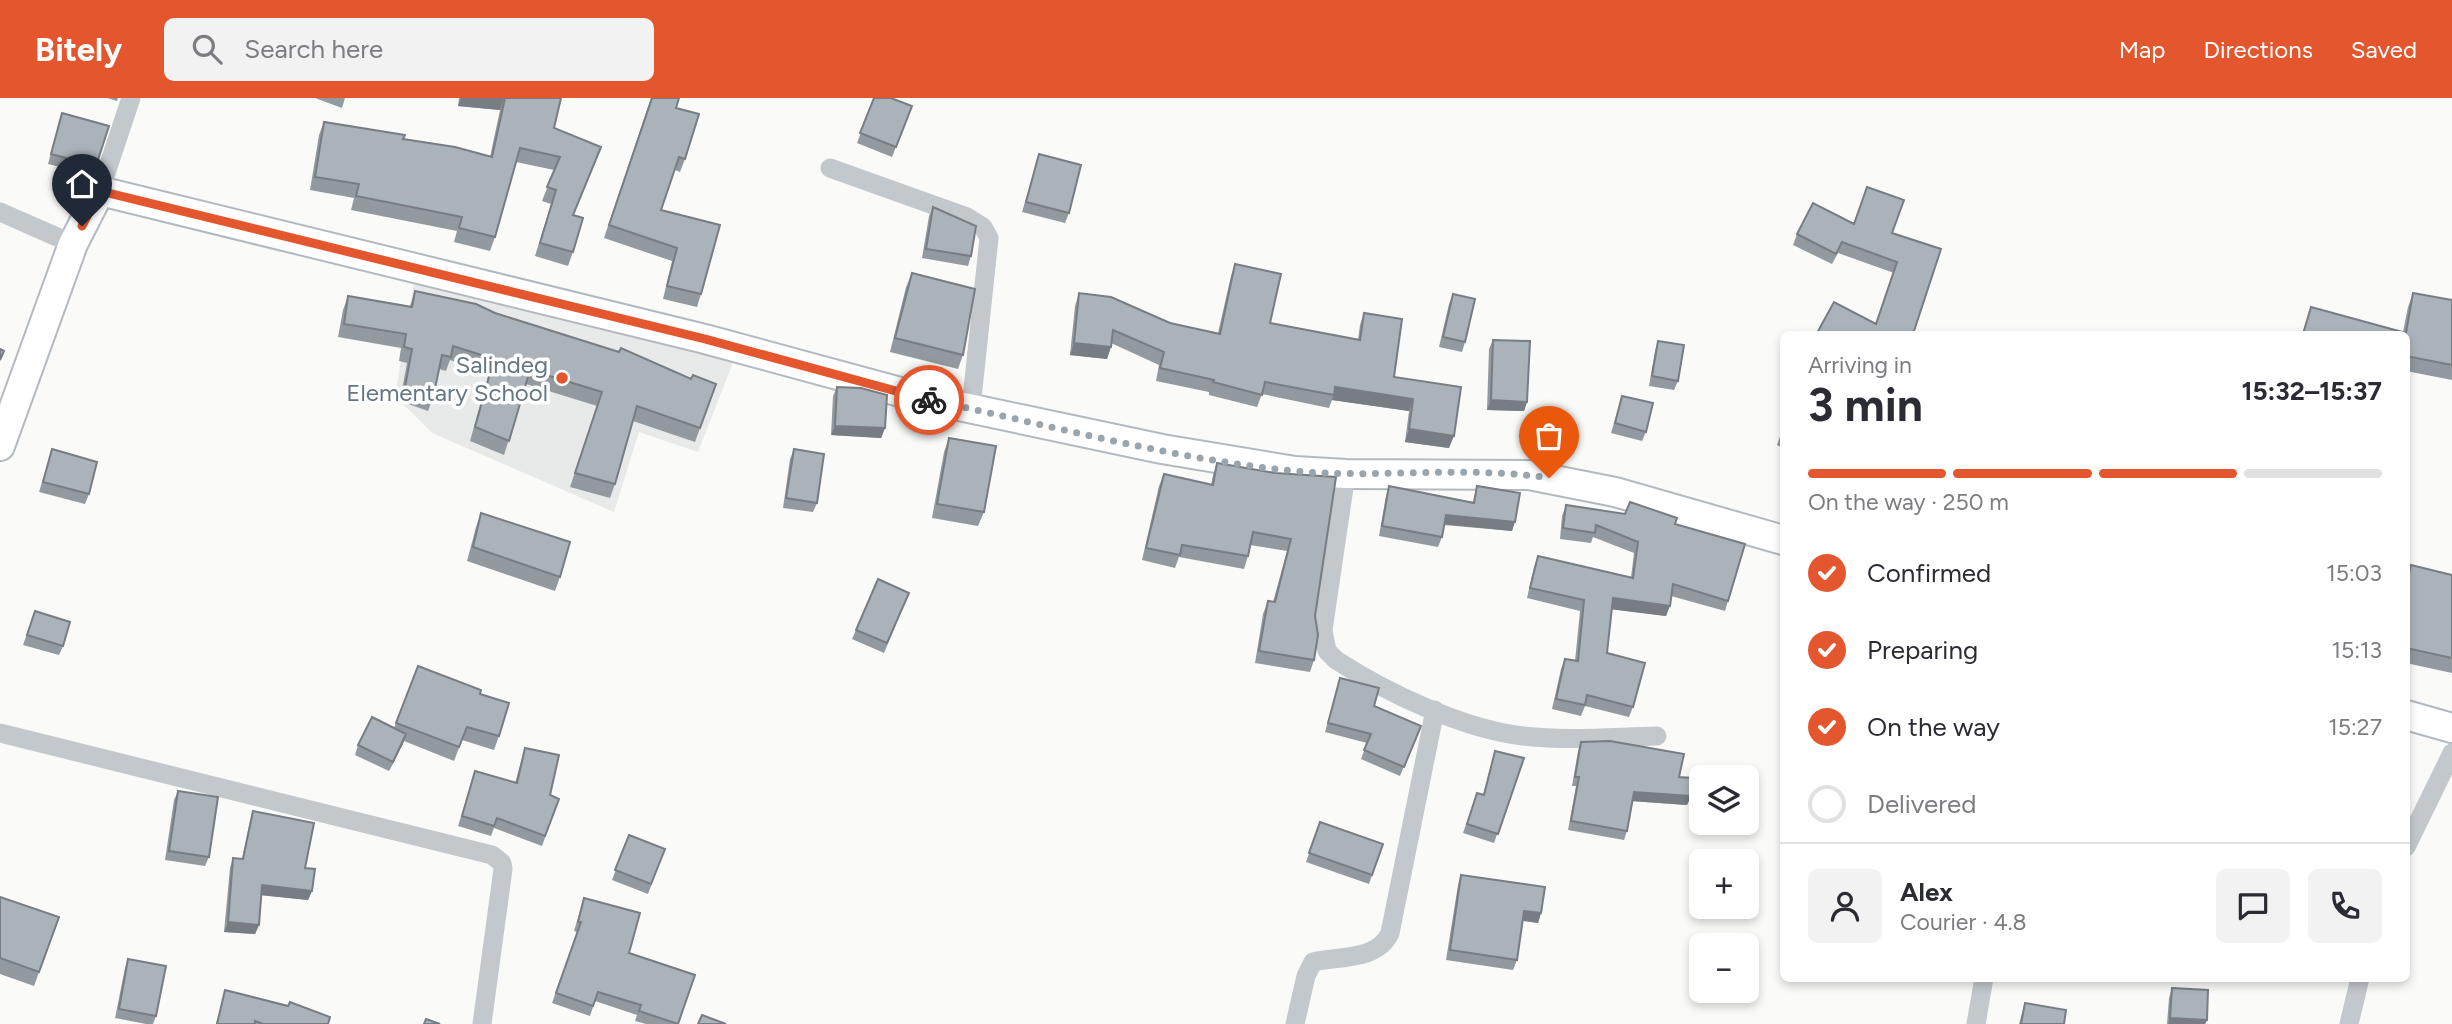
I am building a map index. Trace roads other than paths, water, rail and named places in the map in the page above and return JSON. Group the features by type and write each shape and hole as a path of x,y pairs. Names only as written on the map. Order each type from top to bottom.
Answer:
{"street":[{"path":"0,446 73,244 100,191 131,98"},
{"path":"830,169 967,217 988,232 971,408"},
{"path":"100,191 705,339 971,408 1238,464 1346,474 1529,475 1604,489 1780,539"},
{"path":"0,212 73,244"},
{"path":"1346,474 1323,630 1327,651 1365,679 1409,701 1520,736 1657,736"},
{"path":"1295,1024 1312,962 1369,953 1385,944 1390,933 1435,710"},
{"path":"2410,716 2452,728"},
{"path":"0,733 492,855 502,863 503,869 482,1024"},
{"path":"2410,839 2452,753"},
{"path":"1976,1024 1983,982"},
{"path":"2349,1024 2359,982"}],"place":[{"name":"Salindeg Elementary School","path":"562,378"}]}
